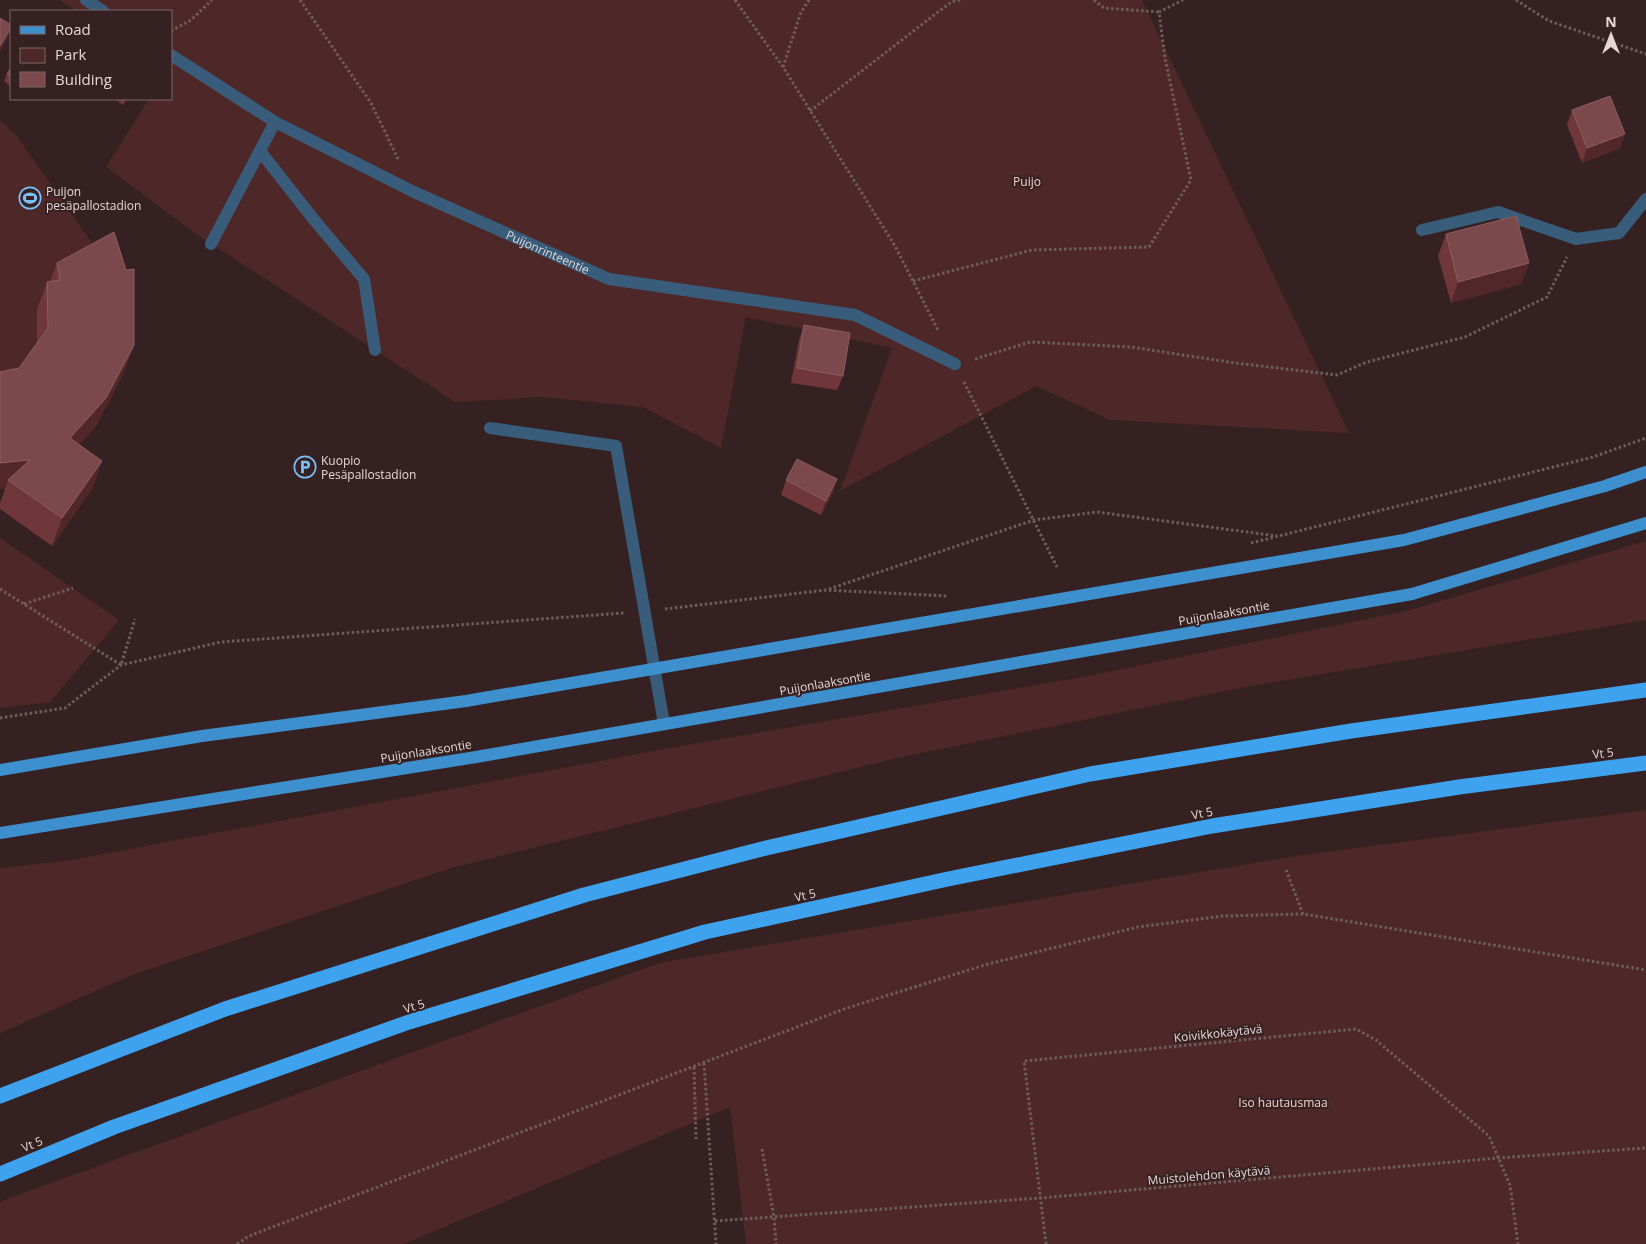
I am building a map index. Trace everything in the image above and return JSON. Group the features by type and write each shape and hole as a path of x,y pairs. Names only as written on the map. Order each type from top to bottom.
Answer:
{"highway":[{"path":"0,1096 225,1009 584,895 762,849 1090,774 1351,732 1646,690"},
{"name":"Vt 5","path":"0,1174 114,1127 410,1022 705,932 948,879 1212,826 1459,787 1646,763"}],"main road":[{"path":"0,770 202,736 466,701 1404,540 1605,486 1646,472"},
{"name":"Puijonlaaksontie","path":"0,833 467,759 1412,594 1646,523"}],"street":[{"path":"86,0 101,10"},
{"name":"Puijonrinteentie","path":"172,56 276,122 414,192 609,279 855,315 955,364"},
{"path":"211,244 276,122"},
{"path":"260,151 364,279 375,350"},
{"path":"1422,230 1498,212 1576,239 1619,233 1646,199"},
{"path":"490,428 616,446 656,668 664,724"}],"path":[{"path":"172,30 191,20 212,0"},
{"path":"300,0 371,103 414,192"},
{"path":"735,0 783,67 895,246 1057,567"},
{"path":"783,67 801,12 809,0"},
{"path":"810,112 951,2 960,0"},
{"path":"1094,0 1104,8 1159,12 1183,0"},
{"path":"1516,0 1549,21 1646,54"},
{"path":"913,281 1032,250 1149,247 1191,180 1164,58 1159,12"},
{"path":"955,364 1030,342 1130,347 1234,363 1337,375 1367,362 1465,337 1547,297 1576,239"},
{"path":"1242,545 1593,457 1646,438"},
{"path":"826,590 1034,520 1097,512 1279,536"},
{"path":"23,604 73,588"},
{"path":"0,589 121,665"},
{"path":"0,718 65,708 121,665 221,642 646,611 826,590 948,596"},
{"path":"121,665 135,619"},
{"path":"1286,870 1304,914"},
{"path":"237,1244 258,1233 844,1009 997,962 1138,927 1223,916 1304,914 1646,970"},
{"name":"Koivikkokäytävä","path":"1040,1198 1024,1061 1356,1028 1376,1040 1489,1136 1498,1158"},
{"path":"704,1063 716,1244"},
{"path":"694,1066 696,1139"},
{"name":"Muistolehdon käytävä","path":"715,1221 1040,1198 1498,1158 1646,1148"},
{"path":"762,1149 774,1217 776,1244"},
{"path":"1498,1158 1510,1185 1518,1244"},
{"path":"1040,1198 1046,1244"}],"green space":[{"name":"Puijo","path":"59,0 1142,0 1349,433 1110,420 1036,386 840,491 892,348 746,317 721,448 643,407 544,397 455,402 196,234 106,167 148,100 172,100 172,10 75,10"},
{"name":"Puijon pesäpallostadion","path":"0,120 16,135 104,260 38,356 0,397"},
{"path":"0,538 119,620 50,702 0,708"},
{"path":"1646,541 1646,620 1250,686 897,758 451,868 132,975 0,1033 0,868 65,861 686,745 1083,677 1410,610"},
{"name":"Iso hautausmaa","path":"1646,810 1646,1244 746,1244 730,1107 404,1244 0,1244 0,1202 7,1199 659,963 1296,856"}],"building":[{"path":"0,18 10,24 10,30 0,46"},
{"path":"1610,96 1625,134 1587,148 1572,110"},
{"path":"1516,216 1529,263 1458,282 1446,234"},
{"path":"114,232 126,270 134,269 134,345 106,398 70,438 102,461 62,518 8,480 30,460 0,463 0,372 19,368 48,328 47,282 60,280 57,263"},
{"path":"804,325 850,333 843,376 797,368"},
{"path":"797,459 837,479 826,501 786,480"}],"place":[{"name":"Puijon pesäpallostadion","path":"30,198"},
{"name":"Kuopio Pesäpallostadion","path":"305,467"}]}
